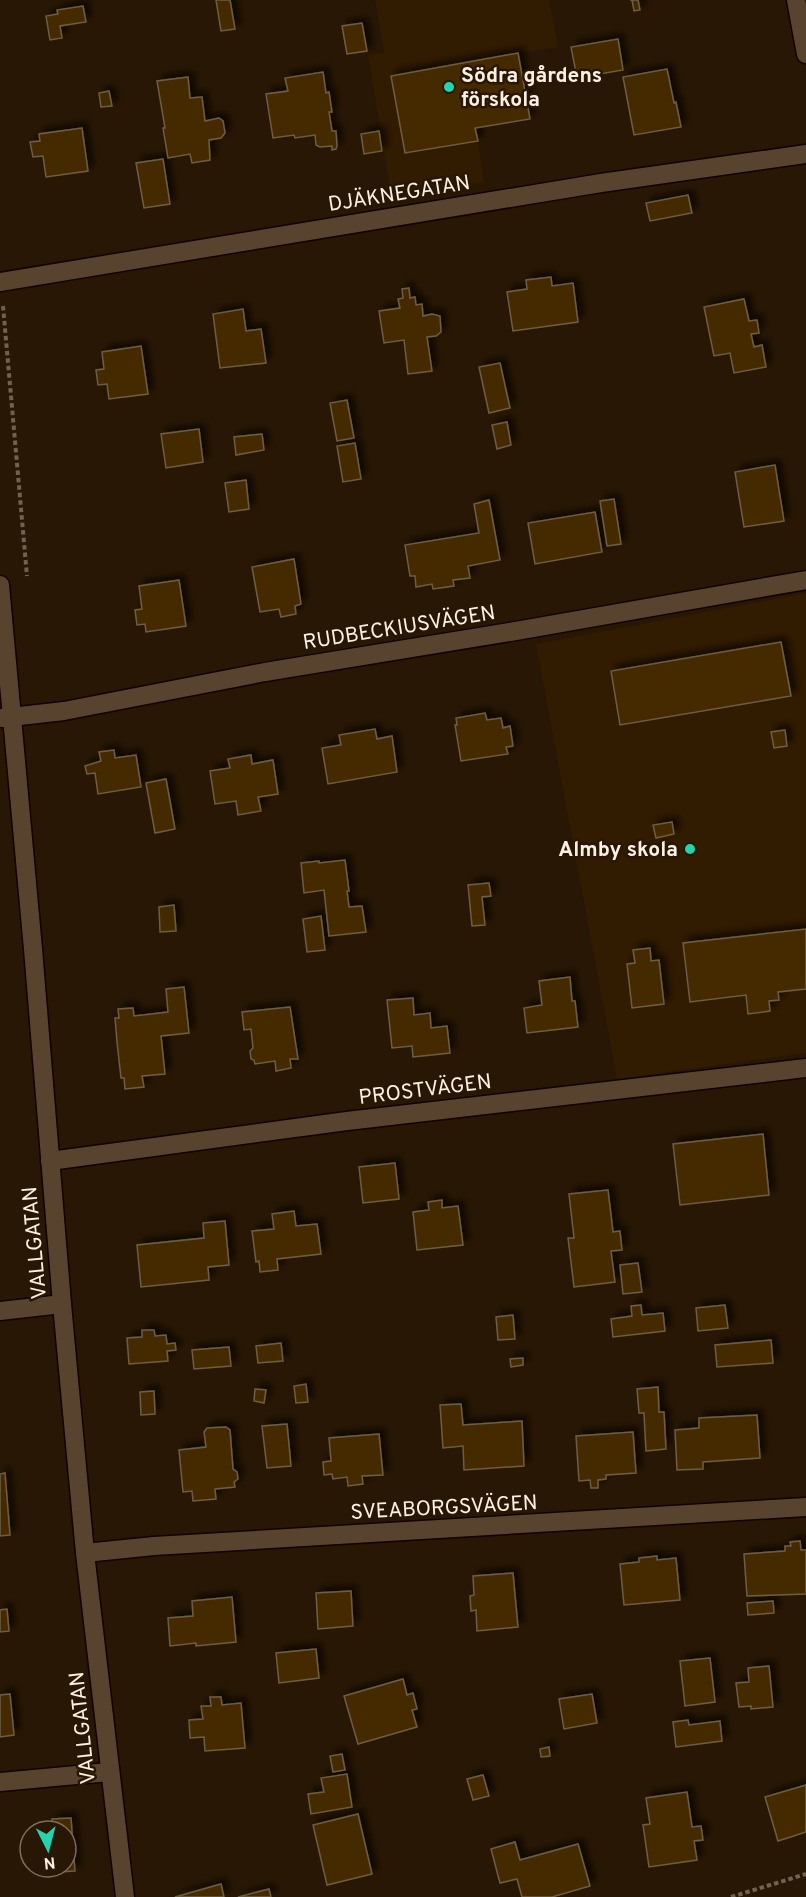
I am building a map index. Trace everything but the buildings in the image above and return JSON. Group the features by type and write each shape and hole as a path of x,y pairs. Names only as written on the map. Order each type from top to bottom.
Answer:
{"street":[{"path":"796,0 806,54"},
{"name":"DJÄKNEGATAN","path":"0,282 602,183 806,154"},
{"name":"RUDBECKIUSVÄGEN","path":"6,717 64,711 265,672 806,580"},
{"name":"VALLGATAN","path":"0,585 6,717 33,949 85,1553 125,1897"},
{"name":"PROSTVÄGEN","path":"50,1161 347,1121 806,1068"},
{"path":"0,1311 62,1304"},
{"name":"SVEABORGSVÄGEN","path":"85,1553 177,1545 806,1507"},
{"path":"0,1782 109,1772"}],"path":[{"path":"730,1897 806,1874"}],"shaded area":[{"name":"Södra gårdens förskola","path":"375,0 549,0 558,47 518,53 530,119 476,128 484,182 391,195 368,55 384,53"},
{"name":"Almby skola","path":"806,593 806,1053 617,1079 536,644"}],"place":[{"name":"Södra gårdens förskola","path":"449,87"},
{"name":"Almby skola","path":"690,849"}]}
